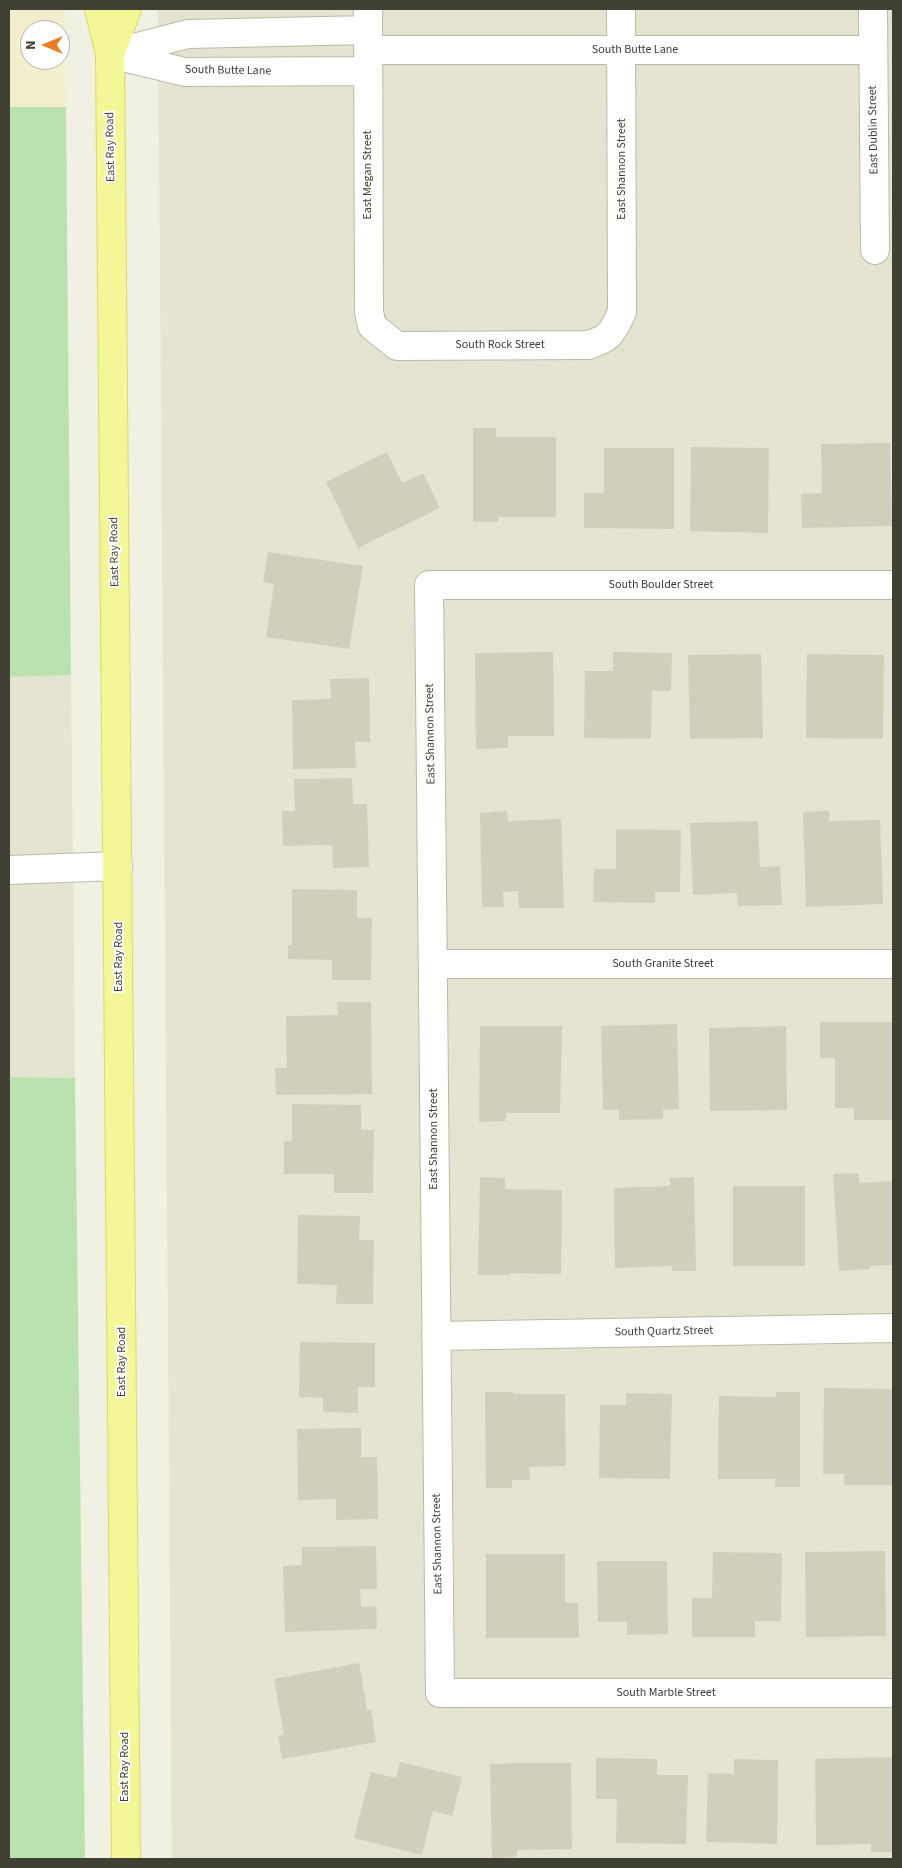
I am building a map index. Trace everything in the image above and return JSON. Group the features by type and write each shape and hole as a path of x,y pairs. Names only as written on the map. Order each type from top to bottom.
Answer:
{"main road":[{"name":"East Ray Road","path":"99,9 110,54 126,1859"},
{"name":"East Ray Road","path":"110,54 127,9"}],"street":[{"name":"East Shannon Street","path":"615,328 622,312 621,9"},
{"name":"East Dublin Street","path":"873,9 875,250"},
{"name":"South Butte Lane","path":"110,54 188,34 621,50 873,50"},
{"name":"South Butte Lane","path":"110,54 186,72 368,40"},
{"name":"East Megan Street","path":"368,40 369,312 372,326 382,336"},
{"name":"South Rock Street","path":"382,336 397,346 588,345 604,340 615,328"},
{"name":"East Shannon Street","path":"429,585 440,1693"},
{"name":"South Boulder Street","path":"429,585 893,585"},
{"path":"9,870 118,866"},
{"name":"South Granite Street","path":"433,964 893,964"},
{"name":"South Quartz Street","path":"436,1336 893,1328"},
{"name":"South Marble Street","path":"440,1693 893,1693"}],"shaded area":[{"path":"9,9 65,9 65,20 20,20 20,70 66,70 66,107 9,107"},
{"path":"158,9 893,9 893,1859 172,1859"},
{"path":"71,675 75,1078 9,1077 9,677"}],"green space":[{"path":"9,107 66,107 71,675 9,677"},
{"path":"9,1077 75,1078 85,1859 9,1859"}],"building":[{"path":"473,428 496,428 496,437 556,437 556,517 498,517 498,522 473,522"},
{"path":"890,443 892,526 802,528 801,494 822,493 821,444"},
{"path":"691,447 769,448 768,533 690,531"},
{"path":"604,448 674,448 674,529 584,528 584,493 604,493"},
{"path":"387,452 402,483 423,473 440,508 358,548 326,482"},
{"path":"268,552 363,566 349,649 266,637 274,584 263,582"},
{"path":"553,652 554,736 508,736 508,748 476,749 475,653"},
{"path":"613,652 672,653 671,691 652,691 651,739 584,738 585,671 613,671"},
{"path":"761,654 763,738 690,739 688,655"},
{"path":"807,654 884,655 883,739 806,738"},
{"path":"369,678 370,742 355,742 356,768 293,769 292,700 331,699 330,679"},
{"path":"352,778 353,804 367,804 369,867 333,868 332,845 283,846 282,811 295,811 294,779"},
{"path":"507,811 508,821 561,819 564,908 519,908 518,891 503,892 504,907 482,907 480,813"},
{"path":"829,811 829,821 880,820 883,904 806,907 803,812"},
{"path":"758,821 760,867 780,866 782,905 738,906 737,893 693,895 690,823"},
{"path":"616,829 681,830 680,892 655,892 655,903 593,902 594,869 616,869"},
{"path":"292,889 357,890 357,918 372,918 371,980 332,980 332,960 288,959 288,945 292,945"},
{"path":"337,1002 371,1002 372,1094 276,1095 275,1068 287,1068 286,1016 338,1015"},
{"path":"820,1022 893,1022 893,1120 854,1120 854,1108 835,1108 835,1058 820,1058"},
{"path":"677,1024 679,1109 663,1110 663,1119 619,1120 619,1110 603,1110 601,1026"},
{"path":"480,1026 562,1026 560,1113 506,1113 506,1121 479,1122"},
{"path":"786,1026 787,1110 710,1111 709,1028"},
{"path":"292,1104 361,1105 361,1130 374,1130 373,1193 334,1193 334,1174 284,1174 284,1141 292,1141"},
{"path":"859,1173 859,1183 893,1181 893,1265 870,1266 870,1269 839,1271 833,1174"},
{"path":"480,1177 505,1178 505,1189 562,1190 561,1274 509,1273 509,1275 478,1275"},
{"path":"694,1177 696,1271 672,1271 672,1266 615,1268 614,1188 670,1186 670,1178"},
{"path":"733,1186 805,1186 805,1266 733,1266"},
{"path":"298,1215 360,1216 359,1240 374,1240 373,1304 336,1304 337,1285 297,1284"},
{"path":"300,1342 375,1343 375,1387 358,1387 358,1413 323,1412 323,1398 299,1397"},
{"path":"824,1388 893,1389 893,1485 844,1485 844,1474 823,1474"},
{"path":"485,1392 565,1394 566,1466 529,1467 530,1480 512,1480 512,1488 486,1488"},
{"path":"776,1392 800,1392 800,1487 775,1487 775,1479 718,1479 719,1396 776,1397"},
{"path":"626,1393 672,1394 670,1479 599,1478 600,1405 626,1405"},
{"path":"361,1428 361,1457 377,1457 378,1519 336,1520 336,1499 298,1500 297,1429"},
{"path":"376,1546 377,1589 360,1589 361,1607 376,1606 377,1629 285,1632 283,1566 302,1565 302,1547"},
{"path":"885,1551 886,1636 806,1637 805,1552"},
{"path":"713,1552 782,1553 781,1621 755,1621 755,1637 692,1637 692,1598 712,1598"},
{"path":"486,1554 565,1554 565,1603 578,1603 579,1638 486,1638"},
{"path":"597,1561 667,1561 668,1634 627,1635 627,1622 598,1622"},
{"path":"359,1663 367,1711 371,1710 376,1742 282,1759 278,1736 284,1735 274,1679"},
{"path":"893,1757 893,1852 871,1852 871,1844 816,1845 815,1759"},
{"path":"596,1758 657,1759 657,1775 688,1775 686,1844 616,1843 617,1799 596,1799"},
{"path":"734,1759 778,1760 777,1844 706,1842 708,1773 734,1774"},
{"path":"400,1762 462,1777 452,1816 433,1811 422,1855 354,1838 371,1772 396,1778"},
{"path":"571,1763 572,1849 517,1850 517,1857 492,1858 490,1764"}]}
